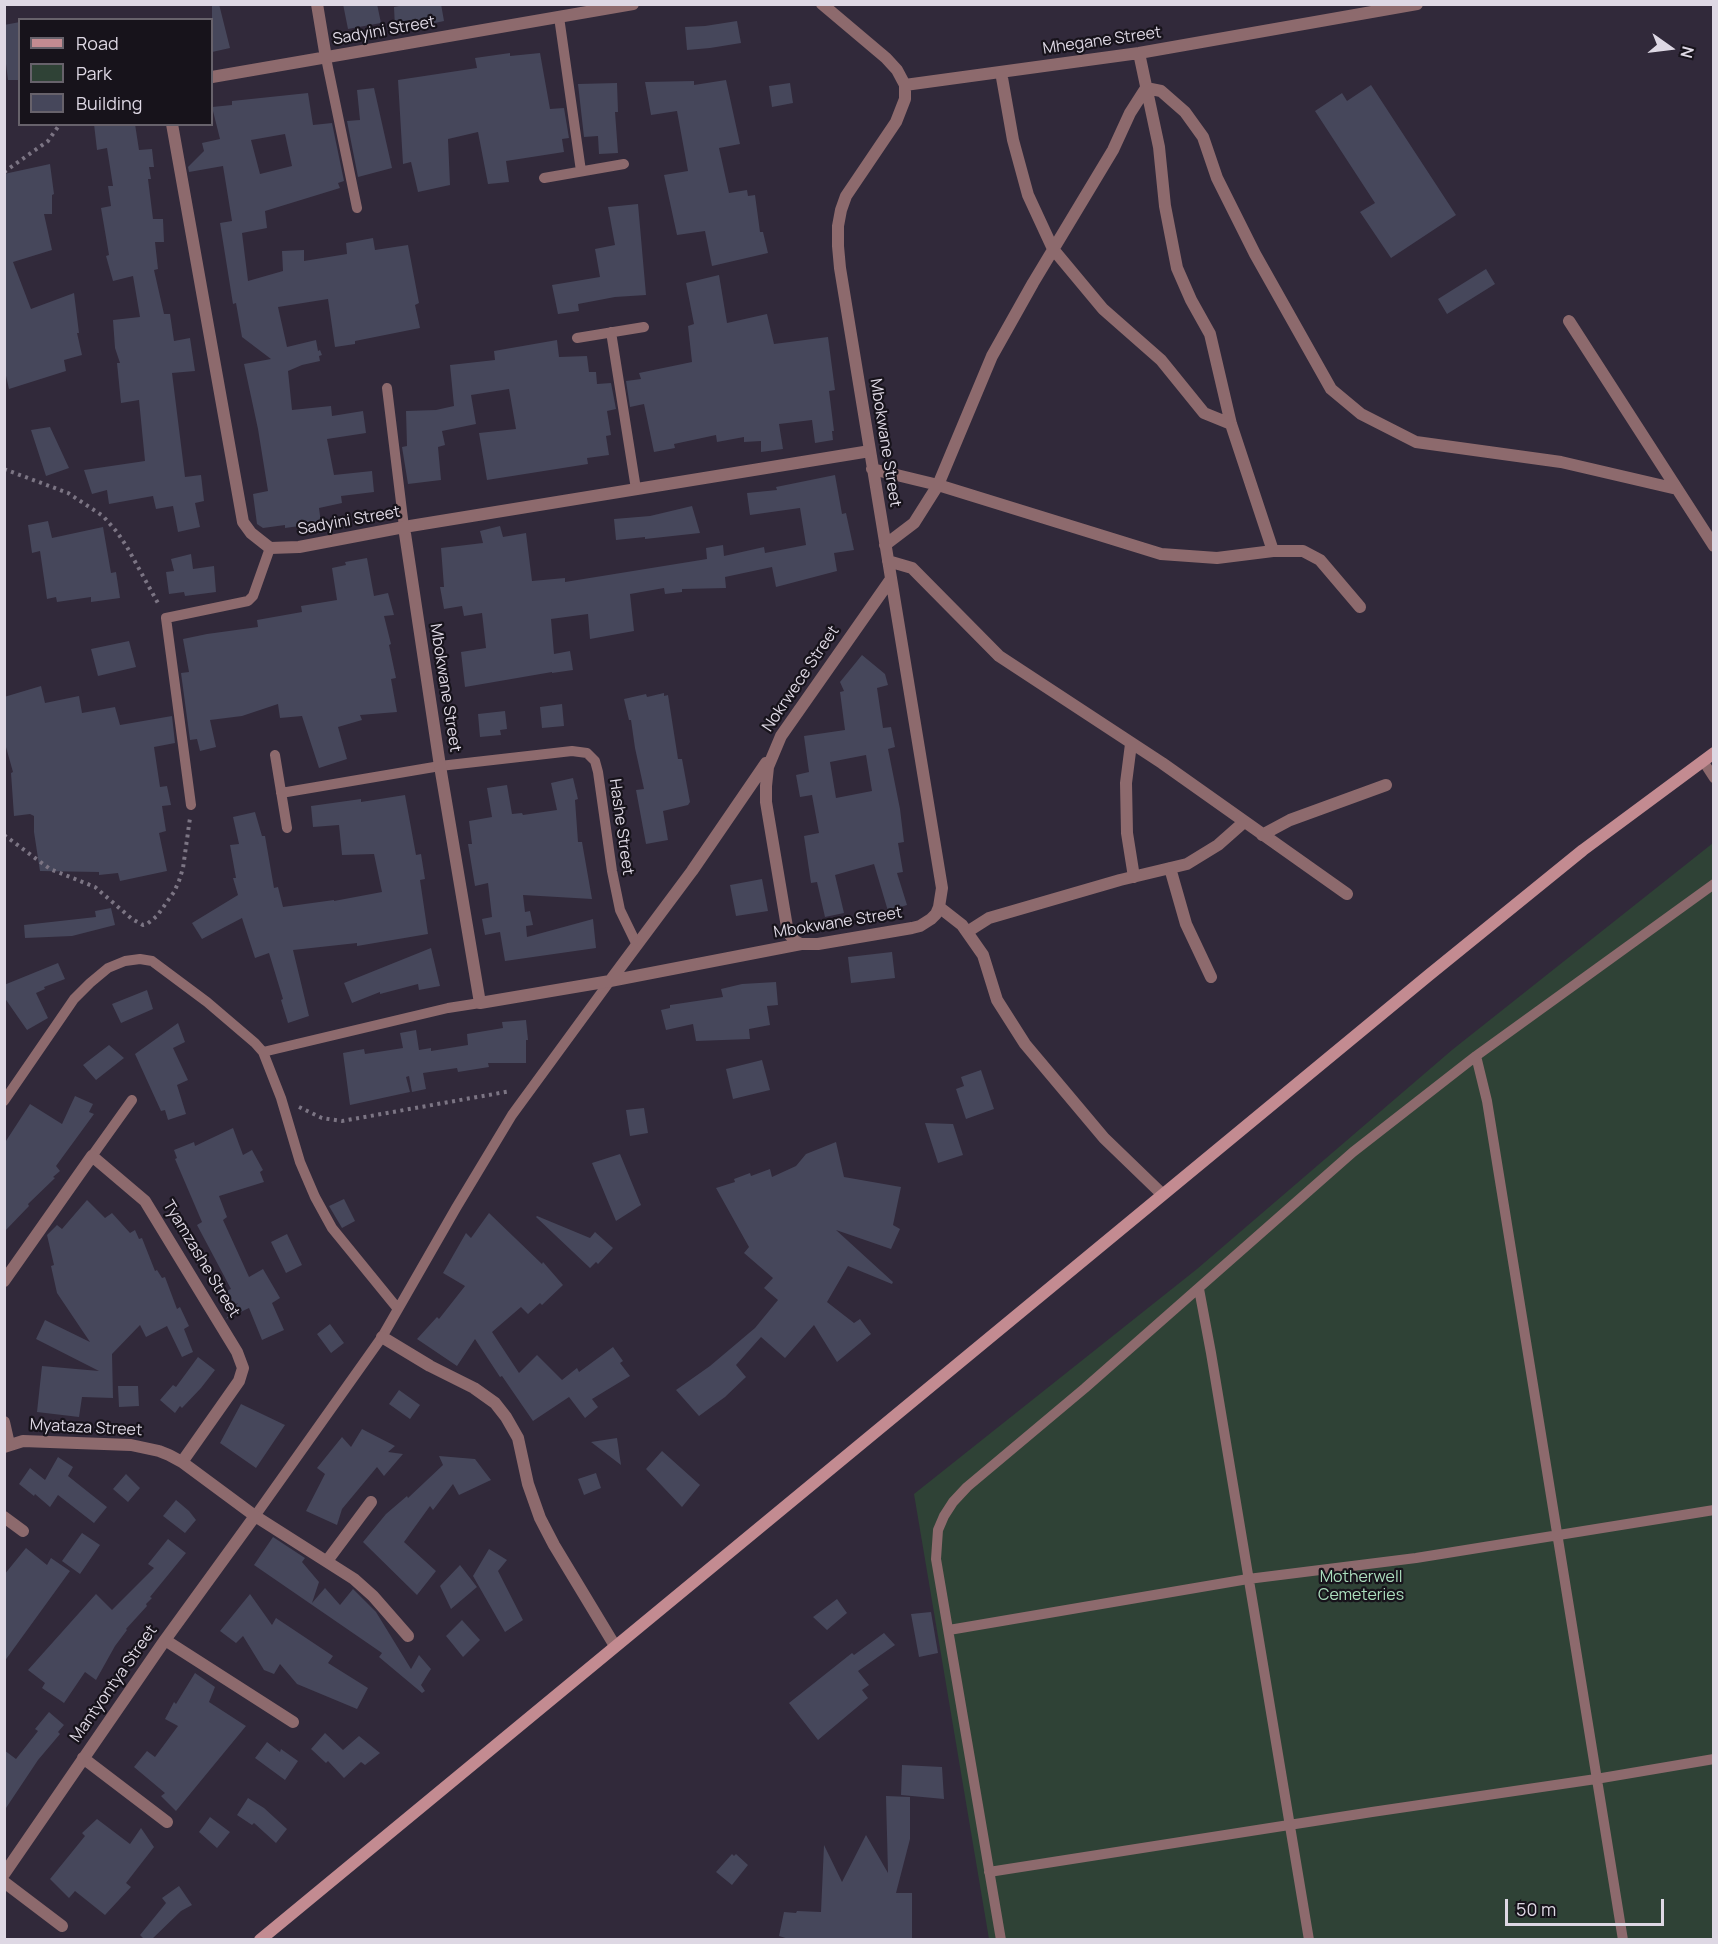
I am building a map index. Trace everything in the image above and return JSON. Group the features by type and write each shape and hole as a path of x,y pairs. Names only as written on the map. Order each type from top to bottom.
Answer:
{"main road":[{"path":"260,1940 1162,1194 1584,850 1713,753"}],"street":[{"path":"317,4 326,58"},
{"path":"822,4 886,58 897,70 905,85"},
{"name":"Mhegane Street","path":"905,85 1139,53 1417,4"},
{"name":"Sadyini Street","path":"213,77 626,5"},
{"path":"1139,53 1159,147 1165,206 1177,268 1210,334 1231,424 1273,551"},
{"path":"1001,72 1013,140 1028,195 1053,249 1103,309 1161,360 1204,413 1231,424"},
{"name":"Mbokwane Street","path":"404,527 440,766 480,1003 610,981 801,944 818,944 912,928 925,923 936,914 942,888 840,268 838,226 846,196 896,122 905,99 905,85"},
{"path":"885,545 914,523 938,485 992,356 1113,150 1130,113 1146,88"},
{"path":"1146,88 1161,91 1185,112 1203,137 1217,178 1255,254 1331,389 1361,414 1416,442 1560,462 1677,489"},
{"path":"172,126 243,522 251,533 270,548"},
{"path":"1569,321 1713,546"},
{"name":"Sadyini Street","path":"270,548 300,547 404,527 870,451"},
{"path":"873,470 938,485 1161,554 1217,558 1273,551 1303,551 1320,560 1360,607"},
{"path":"888,561 912,568 999,656 1131,744 1347,894"},
{"name":"Nokrwece Street","path":"801,944 790,935 787,927 766,802 766,777 772,755 781,736 891,579"},
{"path":"1131,744 1126,793 1127,833 1134,877"},
{"path":"610,981 692,871 772,755"},
{"path":"1262,835 1290,820 1386,785"},
{"path":"967,932 989,918 1187,864 1218,845 1244,822"},
{"path":"1170,868 1186,924 1211,977"},
{"path":"939,907 962,925 983,955 997,1000 1025,1044 1104,1138 1162,1194"},
{"path":"4,1281 92,1156"},
{"name":"Tyamzashe Street","path":"92,1156 138,1193 150,1207 242,1362 243,1368 239,1381 182,1462"},
{"path":"382,1337 430,1366 474,1388 495,1403 506,1417 518,1438 528,1484 540,1518 615,1646"},
{"path":"4,1422 7,1446"},
{"name":"Myataza Street","path":"7,1446 23,1441 131,1445 159,1451 182,1462 255,1516 354,1580 372,1596 408,1636"},
{"path":"327,1561 371,1502"},
{"name":"Mantyontya Street","path":"4,1874 165,1640 255,1516"},
{"path":"4,1517 23,1531"},
{"path":"165,1640 293,1722"},
{"path":"83,1758 167,1822"},
{"path":"4,1882 62,1926"}],"lane":[{"path":"559,17 581,171"},
{"path":"326,58 357,208"},
{"path":"544,178 624,165"},
{"path":"577,338 644,327"},
{"path":"611,332 636,489"},
{"path":"387,388 404,527"},
{"path":"191,805 166,618 248,601 253,596 270,548"},
{"name":"Hashe Street","path":"440,766 572,751 586,753 595,761 620,910 637,945"},
{"path":"275,755 287,828"},
{"path":"1702,761 1713,778"},
{"path":"281,793 440,766"},
{"path":"1001,1940 936,1559 936,1544 944,1516 952,1502 967,1486 1085,1388 1353,1152 1476,1056 1713,884"},
{"path":"4,1101 74,999 90,982 108,968 125,961 140,959 152,961 247,1036 263,1052 281,1098 300,1161 315,1197 332,1228 398,1309"},
{"path":"255,1516 382,1337 512,1115 610,981"},
{"path":"263,1052 448,1008 480,1003"},
{"path":"1476,1056 1487,1101 1623,1940"},
{"path":"92,1156 132,1100"},
{"path":"1199,1289 1309,1940"},
{"path":"949,1630 1248,1579 1416,1558 1713,1510"},
{"path":"989,1872 1596,1779 1713,1758"}],"path":[{"path":"4,172 48,141 59,126"},
{"path":"4,469 68,493 103,516 127,547 166,618"},
{"path":"4,835 50,869 94,887 132,919 143,925 157,916 179,881 185,860 191,805"},
{"path":"281,1098 322,1118 342,1121 533,1087"}],"green space":[{"name":"Motherwell Cemeteries","path":"1713,843 1713,1939 989,1939 914,1494 1197,1269 1452,1050"}],"building":[{"path":"212,4 219,4 230,48 213,52"},
{"path":"343,4 377,4 381,23 348,29"},
{"path":"409,4 441,4 444,21 412,28 412,24 395,28 394,7"},
{"path":"737,21 741,43 687,50 685,27"},
{"path":"18,22 18,80 8,80 4,25"},
{"path":"510,53 510,56 540,53 550,109 564,108 569,138 562,139 564,152 506,161 509,182 488,184 478,132 448,139 450,185 418,192 411,162 403,164 398,80 477,68 475,58"},
{"path":"726,80 740,144 719,148 729,193 747,190 748,196 755,195 760,232 763,232 768,253 712,266 705,231 677,235 664,175 688,171 677,111 651,115 645,82 694,81 694,85"},
{"path":"617,83 618,112 615,112 618,153 599,154 598,136 584,137 578,84"},
{"path":"790,83 793,103 772,107 769,86"},
{"path":"1371,85 1456,215 1391,258 1360,212 1375,203 1315,111 1342,93 1347,101"},
{"path":"374,88 392,168 358,177 347,121 360,120 357,90"},
{"path":"308,93 313,125 332,123 344,181 338,183 340,188 265,211 267,228 242,233 248,281 283,271 282,251 304,250 304,261 347,254 346,243 373,238 375,250 408,245 419,303 415,305 420,328 335,347 328,299 278,307 287,347 316,340 318,351 320,350 322,355 319,356 320,361 288,371 292,410 331,406 332,416 363,411 366,433 327,439 334,475 372,471 374,492 341,496 342,503 319,508 321,523 285,528 285,525 263,528 257,524 253,494 268,491 244,364 271,359 242,337 236,303 233,304 220,223 232,221 223,166 189,172 188,167 204,151 202,143 220,139 213,107 232,105 232,101","holes":["285,134 292,166 260,174 251,140"]},
{"path":"94,126 135,126 139,150 152,149 154,167 149,167 151,179 148,179 153,219 163,219 164,242 155,242 158,269 154,270 164,314 170,314 174,341 190,338 195,371 172,373 185,477 201,475 204,501 195,503 200,527 178,532 173,506 156,509 153,496 109,504 107,490 92,494 84,470 145,461 139,400 121,403 117,363 120,363 115,348 113,320 140,317 133,276 113,281 106,256 109,255 101,208 111,206 108,186 113,186 107,148 97,150"},
{"path":"50,164 54,194 52,195 52,214 44,214 52,250 13,262 31,309 74,293 79,333 77,333 82,355 64,360 66,371 9,389 4,367 4,174"},
{"path":"638,204 646,295 615,297 578,304 579,311 558,314 552,285 600,277 595,249 615,245 608,207"},
{"path":"1486,269 1495,284 1447,314 1438,299"},
{"path":"719,275 727,323 767,314 774,344 828,337 835,390 829,391 833,440 815,443 812,420 779,424 783,449 761,452 761,441 744,442 744,437 717,442 716,435 674,444 675,448 654,452 644,404 630,407 626,381 641,379 639,373 692,362 688,326 694,324 686,283"},
{"path":"557,340 559,357 587,356 589,372 596,372 597,384 611,383 616,409 607,411 611,435 606,436 609,455 587,458 588,464 487,480 479,433 516,429 509,389 471,395 476,424 442,431 445,445 438,447 441,480 408,484 402,447 407,446 406,411 436,410 454,406 450,365 495,360 494,351"},
{"path":"50,427 69,468 46,476 31,430"},
{"path":"835,475 842,514 846,513 854,550 834,553 837,571 776,587 772,567 725,577 726,588 682,589 682,592 665,594 664,588 630,594 634,631 590,639 588,614 551,619 554,654 570,651 573,670 465,687 461,652 486,648 482,613 464,616 462,606 444,609 440,587 444,587 441,548 483,543 480,531 500,526 503,537 526,533 532,581 565,578 565,582 707,559 706,548 723,545 724,556 764,547 765,553 806,545 800,508 750,515 747,493 777,490 776,487"},
{"path":"692,506 700,533 616,540 614,519 650,516"},
{"path":"48,521 52,538 103,527 111,573 116,572 120,598 91,602 91,597 57,602 56,597 47,599 40,551 32,553 28,525"},
{"path":"191,554 193,569 214,566 216,592 185,596 184,592 169,594 166,572 174,571 171,559"},
{"path":"367,558 374,596 388,593 394,615 384,616 396,678 391,679 397,712 360,715 362,720 338,727 347,759 319,768 302,716 280,718 278,704 242,716 210,720 216,747 200,751 197,739 190,740 181,673 189,672 183,639 258,627 257,620 302,612 301,606 337,600 332,568 346,565 345,562"},
{"path":"129,641 136,667 98,676 91,649"},
{"path":"862,655 885,674 888,685 877,688 883,728 891,727 895,747 888,749 904,842 898,843 903,872 897,873 907,905 888,911 874,864 835,875 844,913 825,917 817,882 811,883 804,836 819,833 812,795 800,797 796,775 809,772 804,736 845,730 840,692 844,691 840,682","holes":["866,755 872,791 836,798 830,762"]},
{"path":"41,686 45,703 79,696 82,713 115,707 120,725 172,716 175,743 154,747 160,787 167,786 171,805 162,806 166,831 159,833 167,871 120,881 118,873 99,875 99,872 40,871 34,816 30,814 14,816 11,773 13,772 4,740 4,697"},
{"path":"664,693 664,696 668,695 678,759 682,759 690,802 688,805 663,811 668,840 646,844 636,790 644,789 631,720 629,720 624,699"},
{"path":"562,704 564,726 542,728 540,707"},
{"path":"505,711 507,729 500,730 501,735 480,737 478,714"},
{"path":"573,778 578,799 575,800 578,842 582,842 592,899 523,895 525,912 530,911 533,925 526,926 527,937 593,919 596,948 505,961 500,932 485,935 482,919 492,917 488,883 475,886 468,844 472,844 469,821 492,817 487,788 507,785 512,814 522,813 523,815 557,810 551,783"},
{"path":"405,795 416,855 421,854 425,879 420,880 428,934 357,946 357,943 293,950 309,1016 288,1023 269,953 255,958 242,918 202,939 192,923 238,895 233,878 236,878 230,845 239,844 233,817 255,812 262,836 265,836 274,888 278,887 283,907 334,901 382,892 374,854 342,855 339,825 313,827 311,806 361,799 361,802"},
{"path":"762,879 768,911 736,916 730,885"},
{"path":"111,908 115,925 72,936 25,938 24,925 96,917 95,911"},
{"path":"431,948 440,986 419,990 418,984 380,994 380,992 352,1003 344,983"},
{"path":"892,952 895,978 851,983 848,957"},
{"path":"58,963 65,979 44,987 45,989 36,993 48,1018 27,1030 4,997 4,985"},
{"path":"776,982 778,1005 767,1006 770,1025 749,1029 750,1039 696,1041 693,1024 666,1030 661,1010 670,1008 670,1005 723,997 721,989 742,984"},
{"path":"147,990 153,1009 121,1023 112,1004"},
{"path":"526,1020 528,1040 526,1040 526,1063 488,1063 489,1067 458,1072 457,1068 423,1073 426,1089 412,1092 409,1076 406,1077 410,1092 350,1105 343,1053 364,1049 365,1054 403,1048 400,1033 416,1030 419,1050 431,1048 431,1051 468,1045 467,1034 503,1028 502,1022"},
{"path":"178,1023 185,1042 173,1048 188,1080 177,1085 186,1114 168,1120 165,1110 161,1111 135,1054"},
{"path":"109,1045 124,1058 96,1080 83,1065"},
{"path":"762,1060 770,1090 733,1099 726,1069"},
{"path":"981,1070 994,1109 966,1119 956,1089 964,1086 961,1077"},
{"path":"75,1096 93,1104 89,1112 94,1114 56,1166 60,1171 53,1177 55,1178 4,1232 4,1144 30,1104 62,1124"},
{"path":"644,1108 648,1133 630,1136 626,1110"},
{"path":"925,1123 953,1124 963,1155 938,1163"},
{"path":"233,1128 243,1155 252,1150 263,1170 260,1172 264,1182 219,1196 227,1217 223,1220 249,1277 263,1269 280,1298 272,1303 284,1330 262,1340 249,1308 226,1319 238,1303 234,1305 226,1291 231,1289 197,1225 202,1222 175,1159 177,1158 174,1150 194,1142 195,1146"},
{"path":"836,1142 844,1177 901,1187 893,1225 900,1229 891,1249 836,1230 893,1282 892,1284 848,1266 827,1302 854,1323 860,1319 871,1334 837,1362 814,1325 785,1358 761,1337 736,1365 746,1377 725,1397 699,1416 676,1390 710,1366 755,1328 778,1300 764,1288 773,1278 744,1253 749,1247 716,1188 735,1182 734,1179 750,1173 751,1176 770,1169 772,1177 796,1166 806,1154"},
{"path":"620,1154 641,1205 616,1221 592,1163"},
{"path":"344,1199 355,1221 342,1228 329,1206"},
{"path":"87,1200 105,1218 112,1213 130,1233 135,1230 139,1239 142,1238 155,1271 157,1270 162,1278 165,1277 177,1309 180,1307 189,1326 184,1329 193,1352 182,1357 167,1326 146,1337 140,1325 112,1354 113,1398 82,1397 79,1417 37,1412 42,1366 99,1371 36,1339 45,1320 90,1342 57,1293 51,1266 54,1265 47,1235 57,1225 62,1229"},
{"path":"489,1213 542,1264 543,1262 563,1285 542,1305 540,1303 528,1314 521,1307 492,1332 519,1373 537,1355 562,1380 577,1368 579,1372 613,1347 623,1361 620,1363 630,1376 592,1399 598,1407 585,1418 569,1397 533,1421 475,1339 457,1366 417,1339 437,1317 439,1319 465,1286 443,1273 466,1233 471,1238"},
{"path":"537,1216 590,1238 595,1232 613,1248 598,1264 596,1262 590,1268"},
{"path":"287,1234 302,1265 286,1273 271,1242"},
{"path":"330,1324 344,1343 331,1353 317,1334"},
{"path":"198,1357 215,1370 201,1388 175,1413 160,1400 173,1385 176,1387"},
{"path":"118,1386 138,1386 139,1406 119,1407"},
{"path":"399,1390 420,1405 410,1419 389,1404"},
{"path":"241,1404 285,1425 256,1468 220,1443"},
{"path":"362,1429 395,1446 388,1452 403,1454 384,1476 377,1467 342,1509 337,1525 306,1511 325,1474 317,1468 342,1437 351,1447"},
{"path":"617,1438 621,1465 591,1442"},
{"path":"662,1451 700,1485 682,1507 646,1469"},
{"path":"439,1456 475,1459 491,1480 459,1495 453,1484 433,1510 430,1506 404,1542 436,1571 417,1595 363,1542 386,1514 407,1496 408,1498 443,1465"},
{"path":"58,1457 73,1467 68,1476 107,1507 94,1523 58,1495 50,1507 19,1484 30,1468 45,1480"},
{"path":"596,1473 601,1488 584,1495 578,1479"},
{"path":"126,1474 140,1488 128,1502 113,1489"},
{"path":"176,1500 196,1520 185,1533 163,1516"},
{"path":"82,1533 100,1545 80,1574 62,1561"},
{"path":"273,1537 305,1558 302,1562 319,1582 312,1603 325,1588 340,1605 353,1589 376,1612 411,1669 419,1655 431,1669 421,1685 425,1691 422,1693 379,1657 382,1653 254,1565"},
{"path":"168,1539 186,1553 150,1597 152,1598 146,1604 147,1606 126,1629 96,1680 85,1672 64,1703 42,1688 45,1683 28,1670 96,1594 112,1610 154,1568 148,1564"},
{"path":"26,1548 47,1565 51,1558 70,1571 4,1662 4,1575"},
{"path":"489,1549 507,1560 498,1571 523,1620 505,1632 473,1576"},
{"path":"460,1565 477,1587 451,1609 440,1586"},
{"path":"250,1594 272,1625 276,1618 333,1656 328,1663 368,1688 357,1709 297,1684 280,1664 274,1674 264,1670 243,1636 236,1643 220,1631"},
{"path":"837,1599 847,1613 827,1630 813,1617"},
{"path":"931,1612 938,1653 919,1657 911,1614"},
{"path":"462,1620 480,1640 463,1657 446,1636"},
{"path":"884,1633 895,1645 858,1671 869,1685 862,1690 868,1698 818,1740 789,1703 852,1653 854,1655"},
{"path":"195,1673 215,1687 209,1702 246,1726 176,1811 161,1796 165,1793 134,1767 147,1751 155,1757 178,1726 165,1719"},
{"path":"49,1712 64,1725 58,1732 60,1734 38,1760 4,1811 4,1750 16,1759 38,1731 35,1729"},
{"path":"325,1733 343,1750 359,1736 380,1753 365,1765 361,1762 344,1778 328,1761 326,1763 311,1749"},
{"path":"267,1742 298,1761 285,1780 255,1758"},
{"path":"902,1765 942,1767 944,1799 901,1795"},
{"path":"886,1796 910,1797 910,1839 896,1893 912,1893 912,1940 792,1940 779,1936 784,1912 821,1912 824,1845 842,1882 866,1835 888,1873"},
{"path":"248,1798 264,1808 287,1829 276,1843 254,1823 252,1825 237,1815"},
{"path":"210,1817 230,1832 217,1848 199,1832"},
{"path":"97,1819 130,1844 141,1828 154,1847 126,1883 131,1887 105,1915 75,1891 69,1898 50,1879 85,1836 82,1833"},
{"path":"732,1854 734,1856 736,1854 748,1865 732,1885 716,1872"},
{"path":"179,1886 192,1905 181,1911 151,1940 145,1940 140,1935 166,1903 162,1898"}]}
